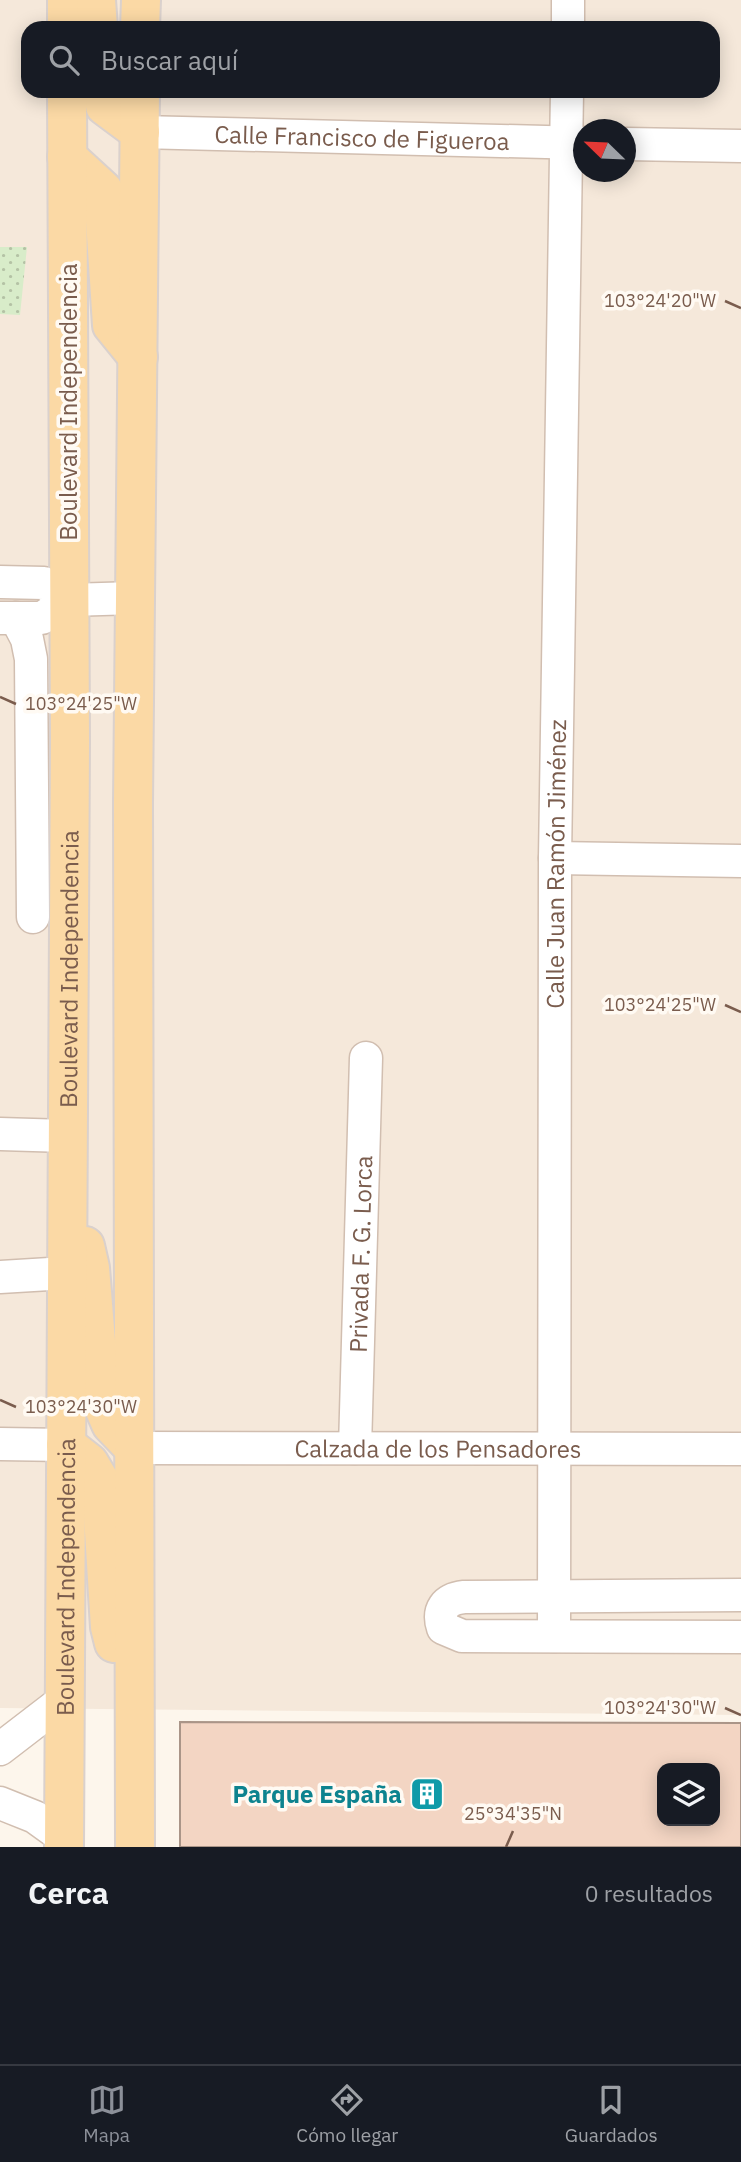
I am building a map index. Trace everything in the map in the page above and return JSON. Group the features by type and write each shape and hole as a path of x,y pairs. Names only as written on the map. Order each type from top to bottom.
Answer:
{"main road":[{"path":"66,0 67,21"},
{"path":"96,0 98,21"},
{"path":"140,21 141,0"},
{"name":"Boulevard Independencia","path":"64,1842 69,600 67,98"},
{"path":"104,98 105,106 140,132"},
{"path":"135,1847 135,598 140,98"},
{"path":"67,157 103,190 112,325 138,357"},
{"path":"66,1151 90,1268 101,1401 111,1424 134,1448"},
{"path":"66,1445 89,1463 101,1483 110,1627 135,1723"}],"street":[{"path":"568,0 568,21"},
{"name":"Calle Juan Ramón Jiménez","path":"568,98 573,130"},
{"name":"Calle Francisco de Figueroa","path":"140,132 573,143"},
{"path":"636,144 741,146"},
{"name":"Calle Juan Ramón Jiménez","path":"554,1636 555,858 574,182"},
{"path":"0,582 44,583 69,600"},
{"path":"8,618 42,618 69,600 135,598"},
{"path":"8,618 27,639 31,659 33,917"},
{"path":"555,858 741,861"},
{"name":"Privada F. G. Lorca","path":"355,1448 366,1058"},
{"path":"0,1134 66,1151"},
{"path":"0,1277 66,1273"},
{"path":"0,1444 66,1445"},
{"name":"Calzada de los Pensadores","path":"134,1448 741,1449"},
{"path":"741,1595 454,1598 443,1606 439,1617 443,1628 462,1636 741,1637"},
{"path":"0,1749 65,1699"},
{"path":"0,1803 35,1817 64,1842"}],"shaded area":[{"path":"0,0 741,0 741,1715 0,1708"}],"green space":[{"path":"0,247 27,247 20,315 0,314"}],"building":[{"name":"Parque España","path":"180,1722 741,1723 741,1847 180,1847"}],"place":[{"name":"Parque España","path":"427,1794"}]}
